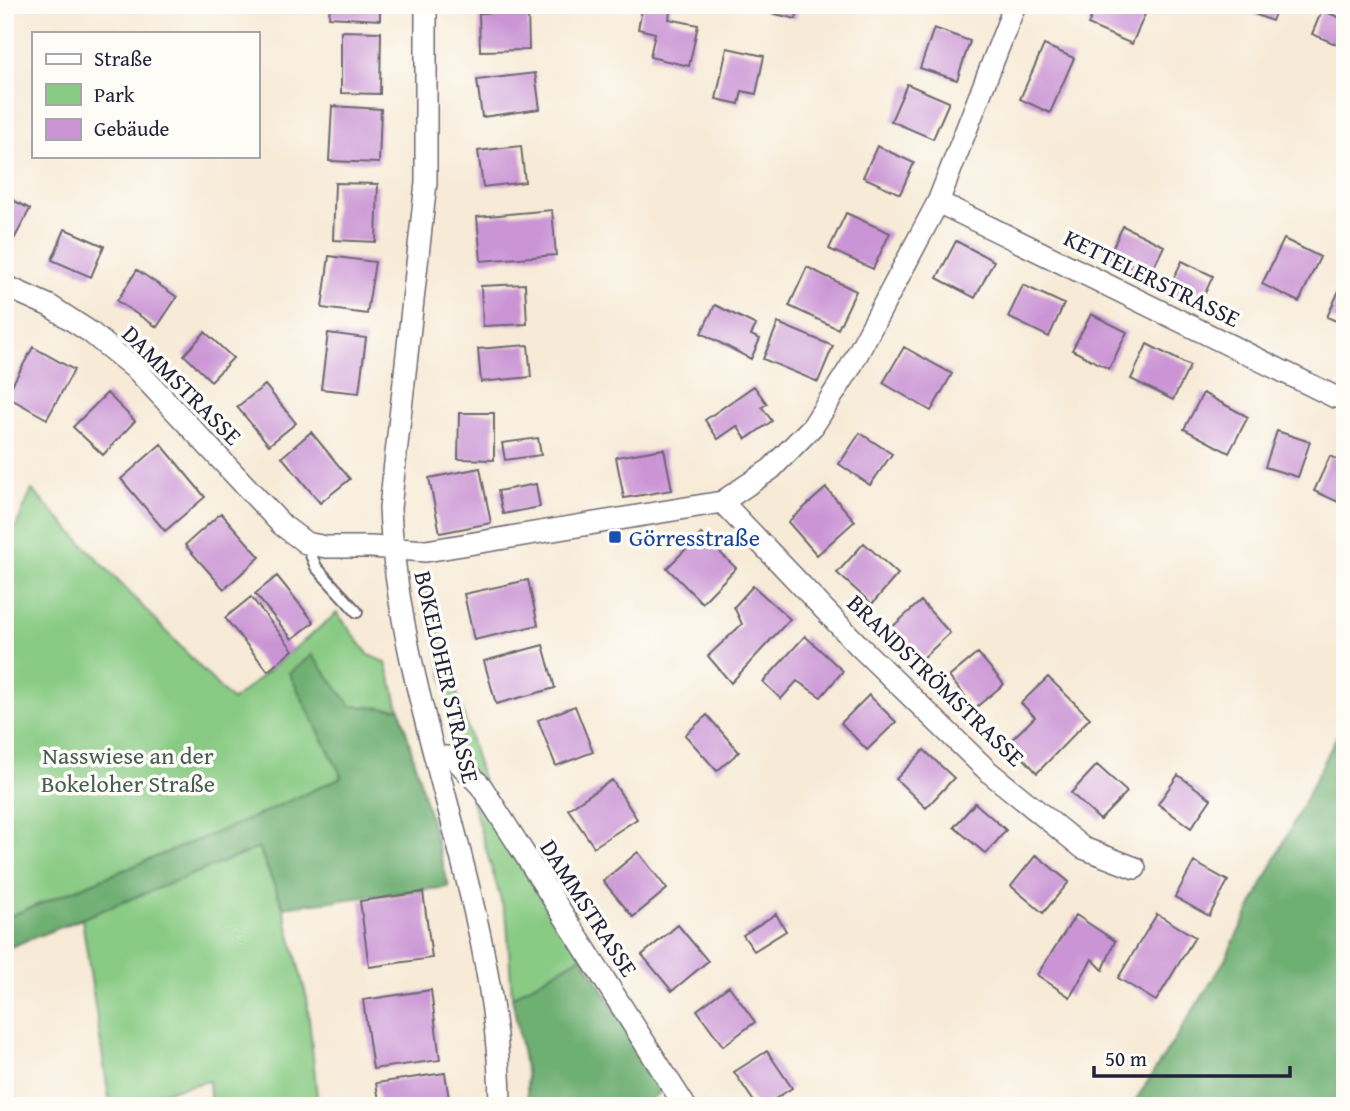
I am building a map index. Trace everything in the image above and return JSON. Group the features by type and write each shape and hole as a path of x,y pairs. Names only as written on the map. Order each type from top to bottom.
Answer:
{"street":[{"name":"BOKELOHER STRASSE","path":"426,5 426,183 390,508 392,548 408,649 478,920 493,1004 500,1106"},
{"path":"306,543 326,547 426,551 722,502 771,469 813,426 850,368 938,202 1015,5"},
{"name":"KETTELERSTRASSE","path":"938,202 1335,397 1345,397"},
{"name":"DAMMSTRASSE","path":"5,286 50,306 90,332 138,371 282,525 306,543"},
{"name":"BRANDSTRÖMSTRASSE","path":"722,502 860,647 989,772 1083,848 1135,868"},
{"name":"DAMMSTRASSE","path":"436,757 453,757 481,786 685,1106"}],"lane":[{"name":"DAMMSTRASSE","path":"306,543 316,567 358,612"}],"green space":[{"name":"Nasswiese an der Bokeloher Straße","path":"32,490 232,701 337,613 369,655 386,663 420,781 259,848 283,907 307,999 318,1106 211,1106 209,1081 110,1105 82,919 19,943 5,914 5,524 15,529"},
{"path":"426,587 484,785 582,956 512,997 507,921 460,760 435,639 424,607"},
{"path":"312,655 351,706 400,709 449,887 283,907 259,848 5,949 5,918 247,820 342,777 289,673"},
{"path":"1345,720 1345,1106 1132,1106 1222,965"},
{"path":"582,956 664,1089 644,1106 527,1106 527,1077 512,997"}],"building":[{"path":"330,5 380,5 380,20 329,17"},
{"path":"643,5 671,5 669,19 698,25 689,66 650,57 655,33 638,29"},
{"path":"764,5 799,5 796,19 763,11"},
{"path":"1096,5 1129,5 1146,12 1132,44 1088,25"},
{"path":"1252,5 1278,5 1272,21 1249,12"},
{"path":"1322,10 1345,20 1345,48 1312,34"},
{"path":"528,11 529,50 480,51 479,13"},
{"path":"934,28 970,41 957,80 920,68"},
{"path":"341,31 381,32 380,94 341,93"},
{"path":"1044,45 1074,58 1050,113 1020,99"},
{"path":"727,48 764,56 756,94 742,91 739,104 716,99"},
{"path":"535,73 540,109 482,117 477,80"},
{"path":"907,84 949,102 933,139 891,121"},
{"path":"332,106 381,109 379,163 329,161"},
{"path":"521,146 525,182 483,187 478,151"},
{"path":"877,146 914,163 900,194 863,177"},
{"path":"335,183 378,184 376,242 333,240"},
{"path":"5,196 30,209 12,243 5,239"},
{"path":"552,210 556,255 481,261 477,217"},
{"path":"846,213 890,233 873,269 829,249"},
{"path":"1123,226 1164,246 1149,277 1108,257"},
{"path":"65,229 104,246 91,277 52,260"},
{"path":"1284,239 1320,257 1299,302 1262,284"},
{"path":"956,241 994,261 975,298 937,278"},
{"path":"329,256 375,262 367,314 322,308"},
{"path":"1182,261 1213,276 1199,306 1167,291"},
{"path":"807,267 856,291 838,329 789,306"},
{"path":"137,270 177,297 157,327 117,301"},
{"path":"525,284 527,324 483,326 481,286"},
{"path":"1342,284 1345,286 1345,325 1327,317"},
{"path":"1023,285 1064,304 1049,337 1008,317"},
{"path":"715,305 756,325 751,335 760,339 751,359 701,333"},
{"path":"1091,314 1127,332 1109,369 1072,350"},
{"path":"778,323 833,346 818,382 763,359"},
{"path":"205,332 233,358 211,381 184,355"},
{"path":"328,333 366,338 359,393 321,389"},
{"path":"1147,344 1190,366 1173,400 1131,379"},
{"path":"528,345 531,377 481,382 478,349"},
{"path":"33,347 74,370 47,419 6,396"},
{"path":"904,347 952,374 931,411 883,383"},
{"path":"265,385 296,423 269,445 237,407"},
{"path":"754,386 767,404 762,407 772,421 746,439 737,426 718,439 705,420"},
{"path":"107,393 135,421 103,455 73,427"},
{"path":"1203,393 1248,417 1229,453 1184,429"},
{"path":"459,413 494,413 494,460 458,459"},
{"path":"1277,431 1310,442 1298,477 1265,467"},
{"path":"311,432 350,479 320,503 282,457"},
{"path":"860,433 892,454 870,485 839,464"},
{"path":"538,438 541,455 505,460 502,443"},
{"path":"161,444 205,497 165,531 121,479"},
{"path":"664,449 672,490 624,498 616,457"},
{"path":"1330,456 1345,463 1345,505 1314,491"},
{"path":"480,468 491,523 440,533 429,478"},
{"path":"536,484 540,507 503,514 498,491"},
{"path":"826,488 855,521 817,555 788,522"},
{"path":"221,513 260,557 224,589 185,545"},
{"path":"701,534 736,568 702,603 667,568"},
{"path":"864,543 898,574 872,604 837,573"},
{"path":"277,576 314,622 292,639 255,594"},
{"path":"528,580 538,625 474,640 464,594"},
{"path":"753,586 790,619 731,683 708,656 742,624 734,607"},
{"path":"251,597 293,650 268,671 225,618"},
{"path":"921,601 950,633 921,660 891,628"},
{"path":"805,636 843,671 821,697 797,681 781,699 763,682"},
{"path":"543,645 555,688 496,704 484,661"},
{"path":"978,653 1004,684 975,708 949,677"},
{"path":"1048,677 1090,718 1037,773 1009,742 1035,717 1021,703"},
{"path":"869,695 896,722 867,750 841,723"},
{"path":"575,706 593,752 556,766 538,720"},
{"path":"707,715 739,752 717,771 685,735"},
{"path":"924,750 954,778 926,808 896,779"},
{"path":"1097,765 1127,792 1100,820 1071,793"},
{"path":"1178,775 1211,799 1191,828 1158,804"},
{"path":"612,780 637,819 594,847 568,809"},
{"path":"975,803 1006,830 986,854 954,827"},
{"path":"638,852 667,889 633,917 603,881"},
{"path":"1036,855 1069,882 1043,913 1011,886"},
{"path":"1194,862 1228,881 1209,916 1175,897"},
{"path":"423,892 432,958 369,967 360,901"},
{"path":"776,914 786,931 754,951 743,935"},
{"path":"1157,914 1195,937 1156,1001 1118,978"},
{"path":"1076,915 1115,941 1103,970 1092,959 1070,997 1037,975"},
{"path":"678,925 708,961 672,991 642,955"},
{"path":"729,986 755,1022 723,1046 697,1010"},
{"path":"431,990 440,1060 373,1069 363,1000"},
{"path":"767,1051 792,1088 764,1106 757,1106 734,1072"},
{"path":"445,1073 450,1106 380,1106 376,1083"}],"place":[{"name":"Görresstraße","path":"615,537"}]}
